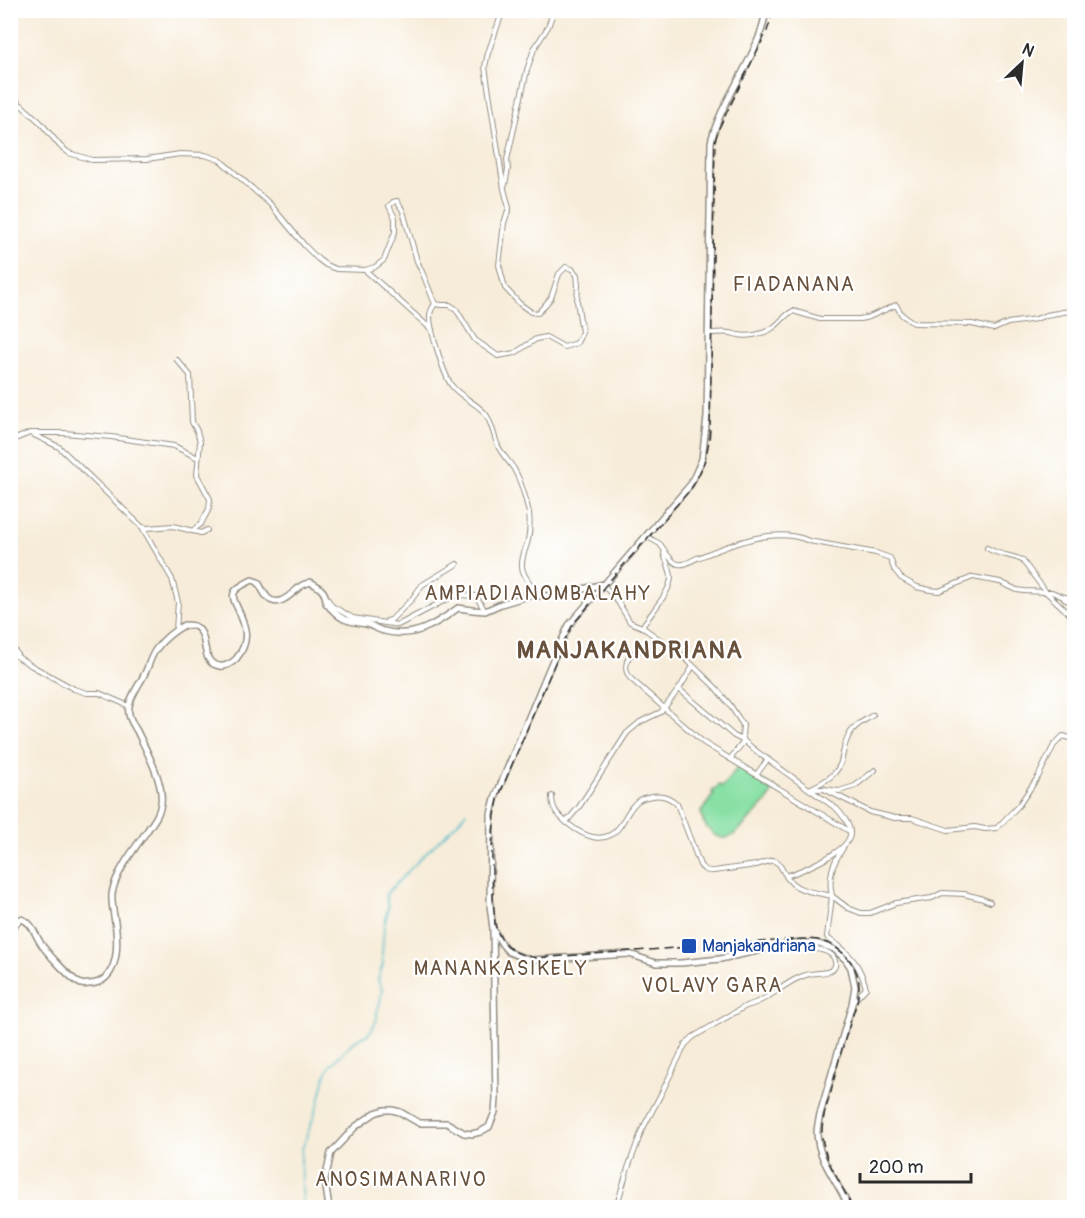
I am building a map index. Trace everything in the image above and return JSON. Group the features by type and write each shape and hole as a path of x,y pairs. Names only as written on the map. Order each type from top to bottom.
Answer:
{"main road":[{"path":"329,1208 326,1180 331,1154 355,1127 375,1113 392,1110 419,1123 447,1123 472,1134 489,1127 495,1112 493,929 490,905 491,814 495,798 569,625 690,484 702,459 707,417 711,142 715,126 755,47 766,10"},
{"path":"10,930 21,919 26,920 40,944 81,984 92,984 104,980 113,970 116,930 112,892 132,852 159,813 162,801 159,784 146,749 128,714 132,697 156,649 184,625 194,626 201,632 208,658 214,664 222,667 232,662 242,651 246,635 234,594 236,590 252,580 258,582 270,600 275,602 286,598 310,582 323,591 327,598 326,603 334,613 345,620 368,624 381,631 392,633 412,633 428,628 458,608 485,610 508,601 537,595 566,593 604,584"},
{"path":"493,929 509,951 531,960 629,954 656,963 681,963 720,959 795,943 816,943 834,949 851,968 855,987 817,1131 819,1148 849,1208"}],"street":[{"path":"435,304 450,305 456,309 475,340 498,356 515,353 536,339 546,337 564,347 577,343 582,332 577,301 577,275 572,269 566,267 559,274 551,298 538,313 531,312 520,304 505,288 499,265 504,224 509,208 485,67 503,10"},
{"path":"504,189 508,169 507,160 527,70 534,49 548,27 554,10"},
{"path":"10,95 69,153 92,160 147,159 180,154 205,154 220,160 270,204 305,246 326,265 336,269 365,270 381,263 387,255 396,226 389,206 397,201 404,211 417,261 435,304"},
{"path":"365,270 432,330"},
{"path":"435,304 430,317 443,372 461,396 484,411 498,446 518,479 528,510 530,525 522,558 522,568 537,595"},
{"path":"708,332 754,335 770,330 793,310 820,319 860,319 896,304 902,315 914,323 972,324 994,329 1008,323 1036,320 1046,315 1069,312"},
{"path":"177,360 190,375 192,422 200,442 196,476 210,499 209,509 204,519 192,531"},
{"path":"10,441 30,433 64,433 122,438 174,446 198,458"},
{"path":"30,433 59,447 142,527 172,579 178,602 176,630"},
{"path":"142,527 173,526 192,531 207,530"},
{"path":"645,536 660,544 675,563 680,565 729,545 756,538 789,535 890,558 901,578 917,587 939,591 973,577 1000,582 1017,590 1052,592 1074,602"},
{"path":"987,548 1022,560 1046,592 1074,618"},
{"path":"642,627 664,595 671,579 665,551"},
{"path":"381,622 391,620 422,585 457,564"},
{"path":"604,584 630,622 642,627 683,656 730,705 743,725 744,741"},
{"path":"327,598 332,606 353,618 398,625 451,597 476,596 485,610"},
{"path":"658,639 629,657 626,672 630,678 704,743 850,831"},
{"path":"10,644 19,658"},
{"path":"10,651 74,689 87,693 99,693 129,706"},
{"path":"566,822 579,807 627,733 640,722 664,709 693,666"},
{"path":"679,689 734,736 744,741 843,815 850,831 831,874 832,896 827,937 859,967 866,988 852,1004"},
{"path":"809,789 834,775 851,732 857,725 873,715"},
{"path":"824,789 870,812 895,818 912,818 948,830 975,827 997,828 1019,805 1038,777 1054,745 1063,736 1074,739"},
{"path":"730,759 744,741"},
{"path":"756,775 768,759"},
{"path":"809,789 839,791 848,789 864,780 875,770"},
{"path":"552,796 555,813 584,835 598,838 613,834 633,805 641,798 659,794 672,798 677,804 703,869 714,871 773,860 789,882 806,891 832,896 848,908 861,913 876,911 896,903 932,898 942,893 964,894 980,897 990,902"},
{"path":"786,876 825,858 844,845"},
{"path":"616,1208 642,1130 685,1045 693,1037 795,980 832,970 835,960 832,955 816,949 816,943"}],"green space":[{"path":"739,766 774,788 768,800 741,828 733,835 722,838 708,828 701,812 714,794 712,792 719,785 722,787"}],"waterway":[{"path":"303,1208 302,1149 319,1102 325,1076 330,1066 352,1043 368,1034 377,1019 382,989 378,980 383,964 384,927 388,908 386,894 466,812"}],"railway":[{"path":"771,10 767,31 719,128 715,141 710,428 704,460 690,490 605,586 574,623 565,639 500,793 496,809 492,842 495,925 505,944 515,952 536,958 802,939 821,941 843,953 856,972 859,992 825,1112 822,1132 825,1152 852,1208"}],"place":[{"name":"Manjakandriana","path":"689,946"}],"district":[{"name":"FIADANANA","path":"794,284"},
{"name":"AMPIADIANOMBALAHY","path":"538,593"},
{"name":"MANJAKANDRIANA","path":"630,650"},
{"name":"MANANKASIKELY","path":"501,968"},
{"name":"VOLAVY GARA","path":"712,985"},
{"name":"ANOSIMANARIVO","path":"401,1179"}]}
